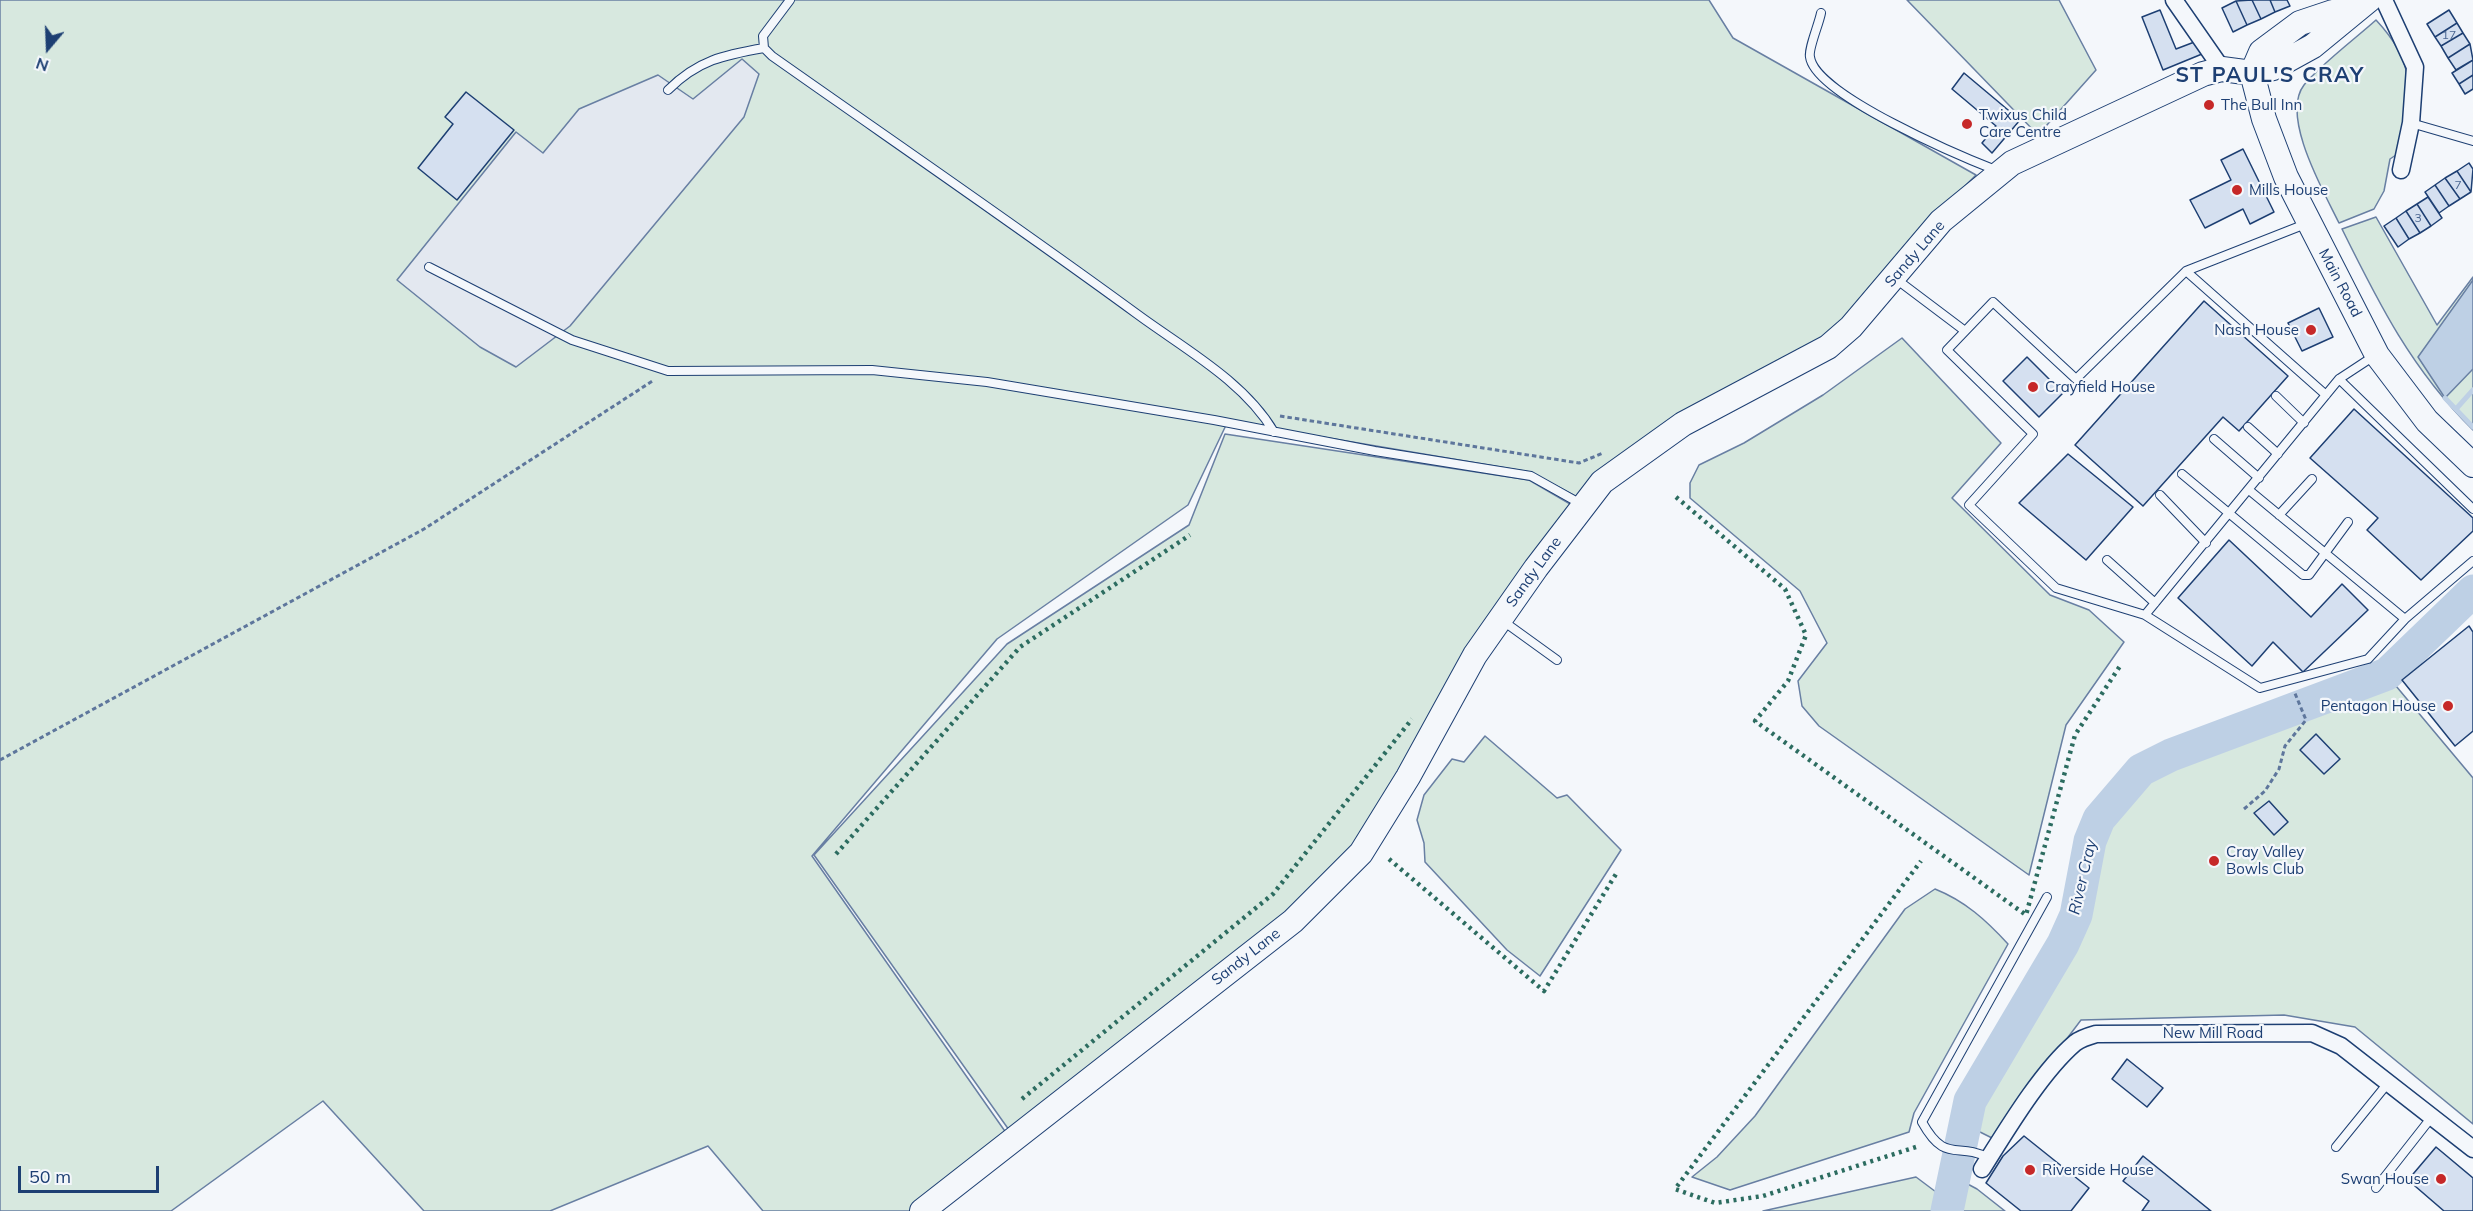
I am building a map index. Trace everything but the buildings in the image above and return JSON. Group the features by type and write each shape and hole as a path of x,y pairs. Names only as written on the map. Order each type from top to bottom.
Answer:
{"street":[{"path":"2174,0 2222,69"},
{"path":"2384,0 2415,67 2411,123 2402,170"},
{"path":"2252,73 2261,52 2300,23 2364,4"},
{"name":"Sandy Lane","path":"922,1211 1293,921 1361,853 1408,777 1475,655 1536,568 1602,482 1683,424 1828,346 1851,327 1941,221 2012,163 2203,74 2222,69 2252,73"},
{"name":"Main Road","path":"2252,73 2279,158 2309,223 2377,355 2421,414 2473,465"},
{"name":"New Mill Road","path":"1982,1160 2076,1042 2096,1034 2312,1033 2342,1046 2473,1149"}],"lane":[{"path":"790,0 763,36 764,48 1232,384 1264,414 1274,432"},
{"path":"1821,13 1809,56 1815,72 1844,95 1910,132 2001,172"},
{"path":"668,90 684,74 717,57 764,48"},
{"path":"2411,123 2473,141"},
{"path":"2309,223 2186,271 2076,379 1993,302 1947,350 2033,434 1969,505 2056,588 2145,615 2260,688 2368,659 2405,619 2473,561"},
{"path":"429,267 572,340 668,371 872,370 987,382 1531,476 1584,505"},
{"path":"2186,271 2326,395"},
{"path":"1894,278 1965,331"},
{"path":"2145,615 2339,379 2377,355"},
{"path":"2339,379 2473,509"},
{"path":"2276,396 2304,423"},
{"path":"2248,427 2278,454"},
{"path":"2214,439 2259,478"},
{"path":"2182,474 2303,575 2310,575 2348,522"},
{"path":"2278,515 2312,479"},
{"path":"2249,490 2405,619"},
{"path":"2160,495 2206,543"},
{"path":"2107,560 2155,603"},
{"path":"1500,619 1557,660"},
{"path":"1982,1160 1952,1152 1940,1145 1929,1135 1922,1122 2047,897"},
{"path":"2336,1147 2388,1083"},
{"path":"2376,1188 2431,1118"}],"path":[{"path":"0,760 424,530 668,371"},
{"path":"1264,414 1579,463 1610,450"},
{"path":"2244,809 2265,791 2279,769 2285,746 2306,720 2299,696"}],"shaded area":[{"path":"0,0 1709,0 1733,38 1976,175 1934,217 1849,326 1581,499 1530,472 1228,421 1188,505 997,639 812,856 1009,1137 911,1211 763,1211 708,1146 550,1211 424,1211 323,1101 171,1211 0,1211"},
{"path":"1907,0 2059,0 2096,70 2038,135"},
{"path":"2376,20 2391,37 2406,69 2408,84 2404,116 2396,155 2390,159 2384,191 2374,209 2339,223 2307,154 2297,115 2298,99 2304,85 2311,77"},
{"path":"742,59 759,74 744,117 570,326 516,367 480,347 397,280 516,132 543,153 579,109 658,75 693,99"},
{"path":"2376,217 2437,325 2473,277 2473,430 2451,407 2414,360 2384,310 2342,229"},
{"path":"1902,338 2001,443 1952,498 2050,595 2089,610 2124,642 2066,725 2029,875 1819,726 1802,706 1798,681 1827,643 1800,591 1690,498 1690,483 1699,465 1744,443 1823,395"},
{"path":"1225,434 1529,480 1577,508 1359,852 1014,1137 814,855 1007,644 1189,525"},
{"path":"2391,680 2473,778 2473,1124 2355,1027 2284,1015 2081,1020 1992,1138 1970,1127 1977,1106 2068,942 2083,908 2096,843 2117,806 2139,784 2173,768"},
{"path":"1485,736 1557,798 1567,795 1621,850 1540,976 1507,950 1425,862 1424,843 1417,820 1424,795 1452,759 1464,762"},
{"path":"1935,889 1956,899 1974,912 2008,944 1914,1113 1909,1132 1730,1190 1692,1177 1717,1157 1755,1116 1905,909"},
{"path":"1916,1177 1960,1210 1962,1181 1977,1189 2005,1211 1763,1211"}],"water":[{"path":"2473,280 2473,369 2445,398 2418,357"}],"waterway":[{"path":"2456,409 2473,390"},
{"path":"2445,398 2473,427"},
{"name":"River Cray","path":"1947,1211 1970,1101 2063,944 2076,915 2090,841 2099,819 2141,770 2171,755 2387,674 2473,591"}],"hedge":[{"path":"1676,497 1785,589 1806,635 1788,681 1755,721 2026,915 2075,735 2120,666"},
{"path":"836,854 1020,647 1190,535"},
{"path":"1022,1099 1273,894 1412,719"},
{"path":"1389,859 1544,991 1616,874"},
{"path":"1916,1147 1763,1196 1715,1203 1675,1189 1921,861"}],"place":[{"name":"The Bull Inn","path":"2209,105"},
{"name":"Twixus Child Care Centre","path":"1967,124"},
{"name":"Mills House","path":"2237,190"},
{"name":"Nash House","path":"2311,330"},
{"name":"Crayfield House","path":"2033,387"},
{"name":"Pentagon House","path":"2448,706"},
{"name":"Cray Valley Bowls Club","path":"2214,861"},
{"name":"Riverside House","path":"2030,1170"},
{"name":"Swan House","path":"2441,1179"}],"district":[{"name":"ST PAUL'S CRAY","path":"2270,76"}]}
